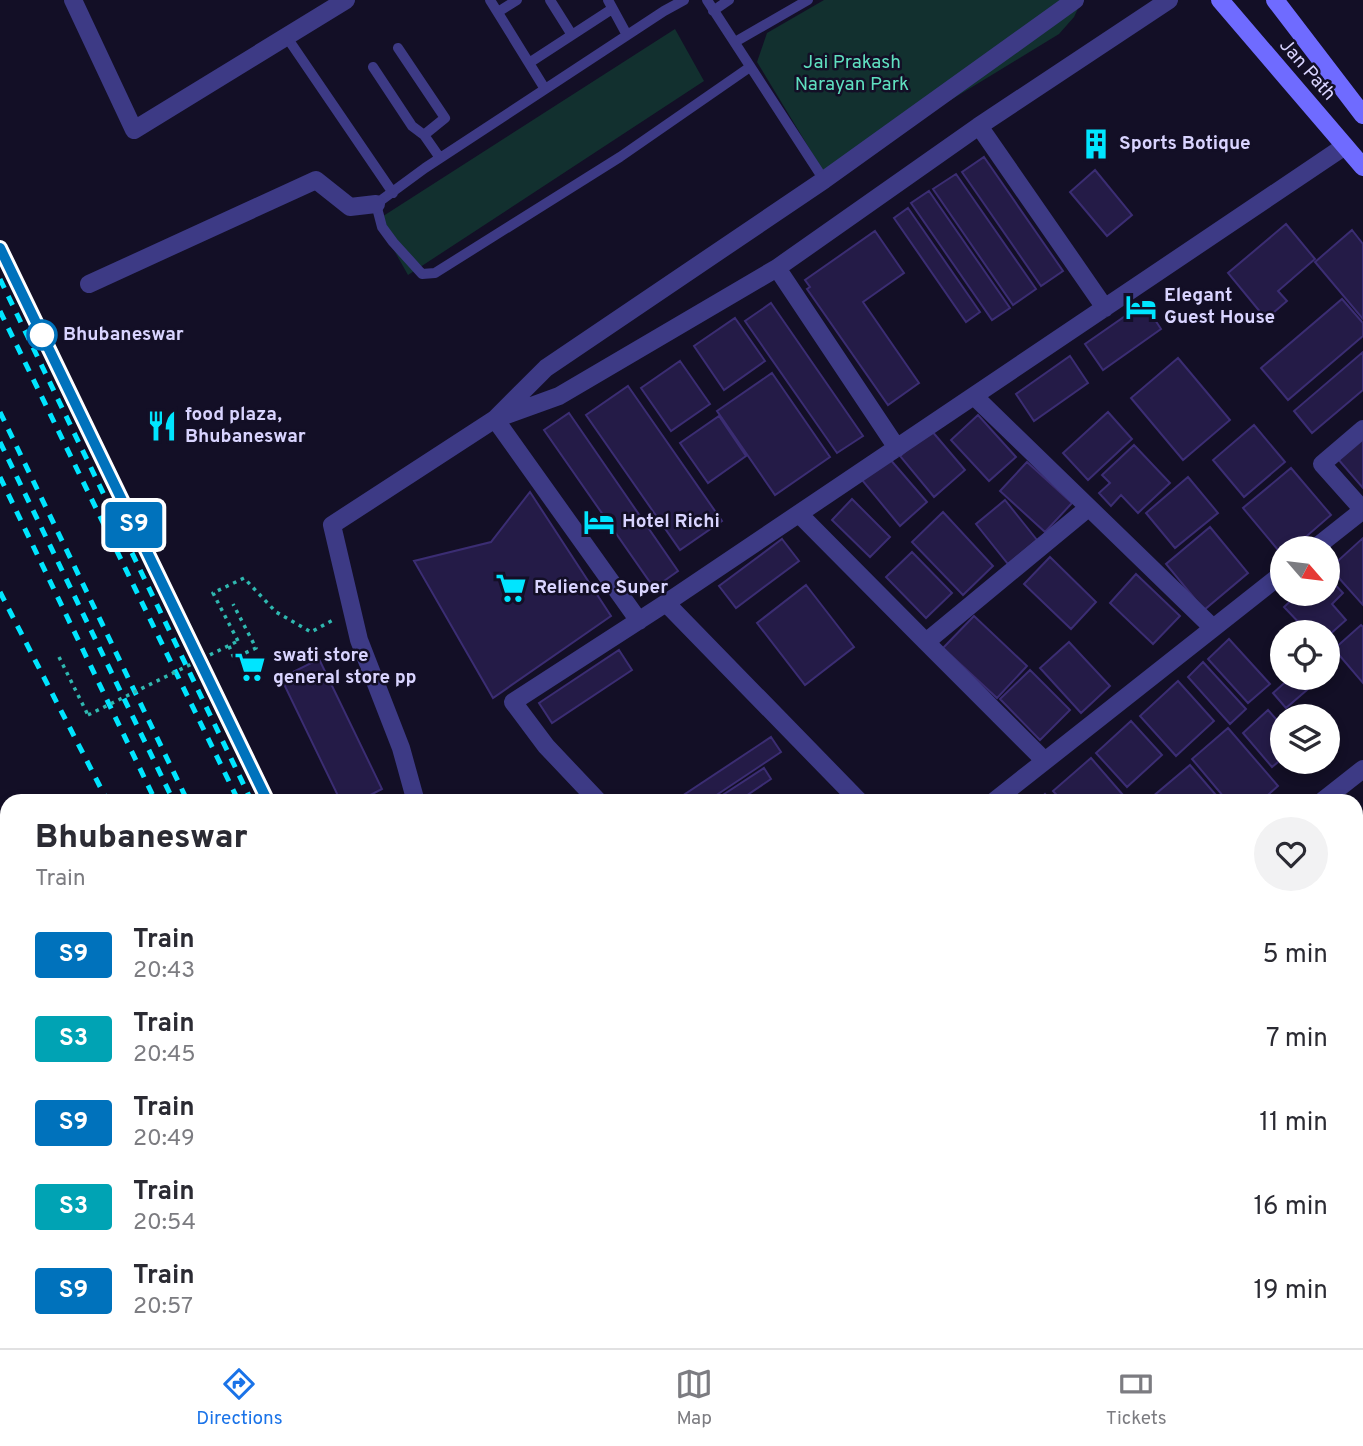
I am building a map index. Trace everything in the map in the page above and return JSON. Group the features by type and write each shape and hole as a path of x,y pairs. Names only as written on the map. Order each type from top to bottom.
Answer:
{"main road":[{"name":"Jan Path","path":"1220,0 1363,167"},
{"name":"Jan Path","path":"1275,0 1363,115"}],"street":[{"path":"74,0 134,130 345,0"},
{"path":"414,794 401,748 359,640 332,525 495,419 546,368 824,180 1074,0"},
{"path":"495,419 559,396 777,268 979,126 1169,0"},
{"path":"979,126 1105,308"},
{"path":"591,794 546,746 513,702 666,603 1345,146"},
{"path":"89,284 316,180 350,207 376,204"},
{"path":"777,268 897,448"},
{"path":"974,396 1212,627"},
{"path":"495,419 639,621"},
{"path":"1330,536 1363,510 1322,464 1363,429"},
{"path":"926,642 1088,508"},
{"path":"799,514 1045,761"},
{"path":"1003,794 1270,583"},
{"path":"666,603 852,794"},
{"path":"1331,794 1363,769"}],"lane":[{"path":"490,0 545,89"},
{"path":"498,12 517,0"},
{"path":"550,0 572,35"},
{"path":"684,0 440,158 376,204 382,227 409,262 422,274 435,274 620,157 750,67"},
{"path":"707,0 824,180"},
{"path":"713,10 729,0"},
{"path":"735,42 808,0"},
{"path":"529,63 572,35 610,4 627,35"},
{"path":"286,36 393,193"},
{"path":"398,48 445,117 424,135"},
{"path":"373,67 412,126 424,135 440,158"}],"path":[{"path":"59,657 88,715 238,641 213,593 244,578 276,612 311,632 352,610"},
{"path":"229,646 234,658 256,648 233,604"}],"green space":[{"name":"Jai Prakash Narayan Park","path":"824,0 1082,0 1074,17 1059,34 826,176 757,62 767,33"},
{"path":"675,29 704,81 408,275 377,220"}],"building":[{"path":"984,157 1063,271 1041,286 962,172"},
{"path":"1095,170 1132,215 1107,236 1070,192"},
{"path":"956,174 1036,289 1013,305 933,189"},
{"path":"929,191 1010,308 992,320 911,203"},
{"path":"908,208 980,312 966,322 894,218"},
{"path":"1286,224 1315,259 1278,291 1287,301 1266,319 1228,273"},
{"path":"1352,230 1363,244 1363,319 1315,262"},
{"path":"875,231 904,273 863,302 919,383 888,405 807,289 810,287 805,280"},
{"path":"1342,299 1363,323 1363,336 1288,400 1261,368"},
{"path":"771,303 863,436 837,453 745,321"},
{"path":"1144,303 1161,329 1103,370 1085,344"},
{"path":"735,318 765,361 724,390 694,346"},
{"path":"1363,352 1363,390 1312,433 1294,411"},
{"path":"1070,356 1088,383 1034,421 1016,394"},
{"path":"1178,358 1230,420 1183,460 1131,398"},
{"path":"680,361 710,404 671,431 641,388"},
{"path":"772,373 830,457 775,495 717,411"},
{"path":"628,386 722,521 680,550 586,415"},
{"path":"1108,412 1132,439 1088,480 1063,453"},
{"path":"569,413 678,571 654,588 544,430"},
{"path":"978,415 1016,457 989,481 951,440"},
{"path":"719,416 746,456 708,483 680,443"},
{"path":"1254,425 1285,462 1244,497 1213,460"},
{"path":"931,430 965,470 934,497 900,456"},
{"path":"1363,437 1363,488 1338,459"},
{"path":"1134,445 1170,483 1138,513 1121,495 1111,506 1099,493 1110,483 1102,475"},
{"path":"889,458 927,502 900,526 862,480"},
{"path":"1027,462 1072,503 1045,532 1000,491"},
{"path":"1291,468 1331,515 1307,536 1270,536 1270,540 1243,508"},
{"path":"1188,477 1218,513 1175,548 1146,513"},
{"name":"Relience Super","path":"530,492 611,616 493,698 414,561 491,542"},
{"path":"852,499 890,537 870,557 832,520"},
{"path":"1005,500 1037,540 1008,564 976,524"},
{"path":"943,512 993,566 963,595 912,542"},
{"path":"1210,527 1248,573 1204,610 1166,564"},
{"path":"1363,538 1363,605 1340,579 1340,559"},
{"path":"782,539 799,561 736,608 719,586"},
{"path":"912,552 952,593 926,618 886,577"},
{"path":"1050,557 1096,602 1071,629 1024,584"},
{"path":"1136,574 1180,616 1153,644 1110,603"},
{"path":"806,585 854,647 805,685 757,623"},
{"path":"1334,606 1346,620 1340,625 1340,620 1296,620 1284,607"},
{"path":"974,616 1027,666 997,698 943,648"},
{"path":"1361,625 1363,627 1363,683 1340,656 1340,644"},
{"path":"1229,639 1270,684 1248,703 1208,659"},
{"path":"1069,642 1110,686 1081,713 1040,668"},
{"path":"619,650 632,670 552,723 539,703"},
{"path":"319,659 382,789 372,794 337,794 281,678"},
{"path":"1203,662 1246,709 1230,724 1188,677"},
{"path":"1030,670 1070,710 1040,740 1000,699"},
{"path":"1178,681 1214,721 1176,756 1140,716"},
{"path":"1276,690 1307,690 1291,704 1283,704 1273,693"},
{"path":"1268,710 1270,712 1270,765 1243,733"},
{"path":"1131,721 1162,755 1127,787 1096,753"},
{"path":"1228,728 1278,786 1269,794 1221,794 1192,759"},
{"path":"771,737 781,752 718,794 685,794"},
{"path":"1091,758 1122,794 1056,794 1053,791"},
{"path":"1190,765 1215,794 1156,794"},
{"path":"764,768 771,779 749,794 724,794"}],"railway":[{"path":"0,248 264,794"},
{"path":"0,279 248,794"},
{"path":"0,311 235,794"},
{"path":"0,412 184,794"},
{"path":"0,442 170,794"},
{"path":"0,477 152,794"},
{"path":"0,592 104,794"}],"train":[{"name":"S9","path":"0,248 264,794"}],"place":[{"name":"Sports Botique","path":"1096,144"},
{"name":"Elegant Guest House","path":"1141,307"},
{"name":"Bhubaneswar","path":"42,335"},
{"name":"food plaza, Bhubaneswar","path":"162,426"},
{"name":"Hotel Richi","path":"599,522"},
{"name":"Relience Super","path":"511,588"},
{"name":"swati store general store pp","path":"250,667"}]}
